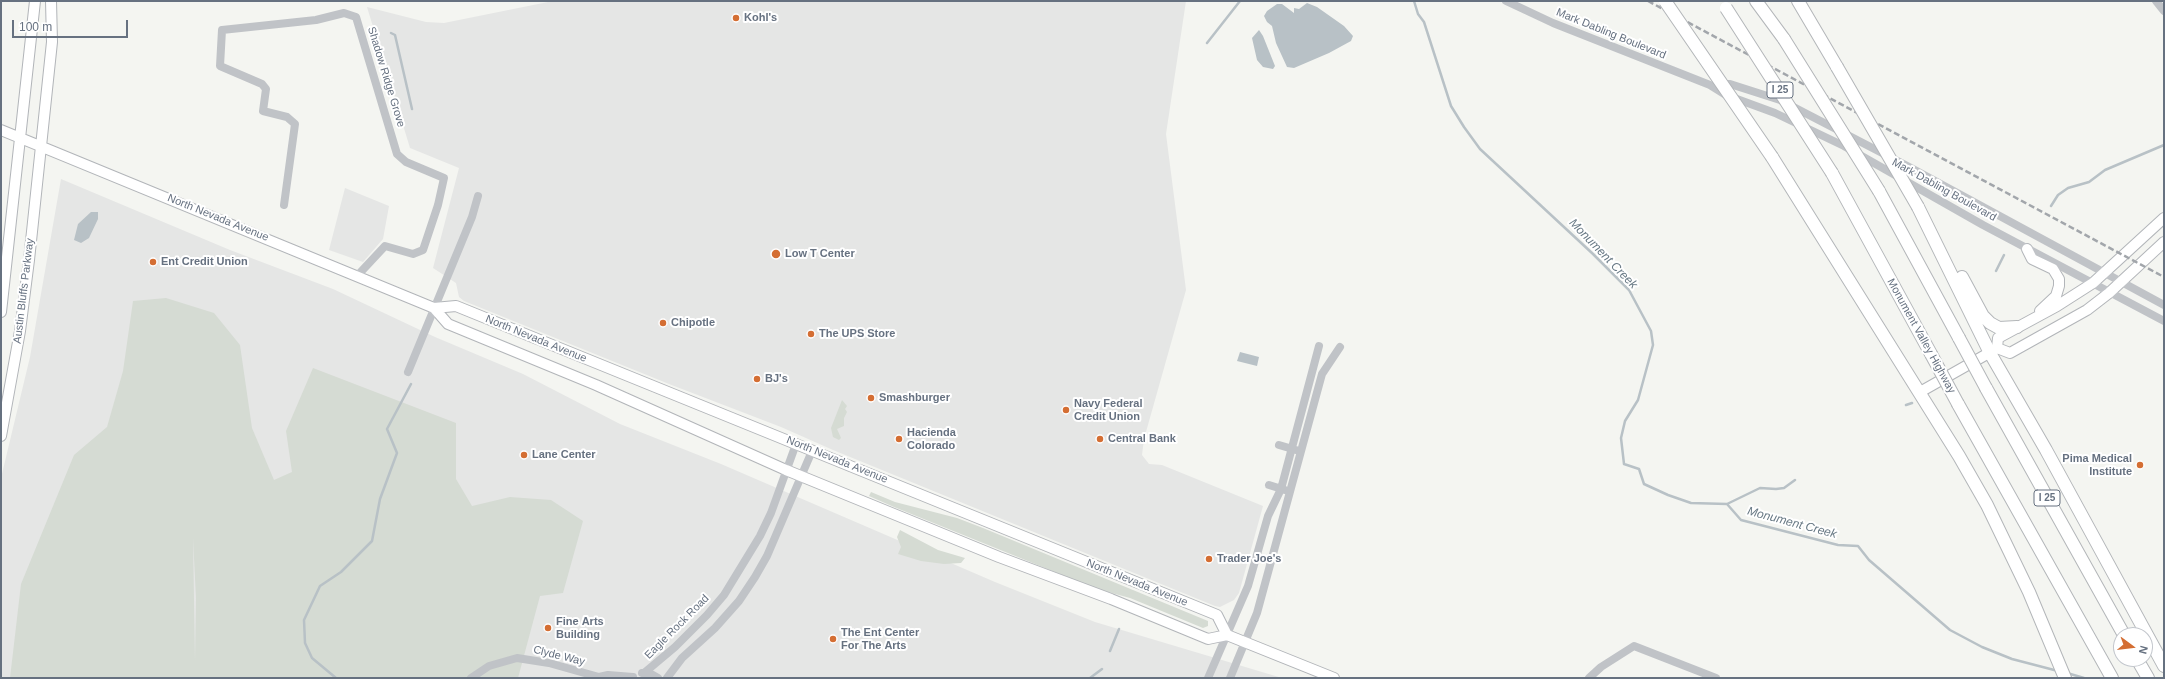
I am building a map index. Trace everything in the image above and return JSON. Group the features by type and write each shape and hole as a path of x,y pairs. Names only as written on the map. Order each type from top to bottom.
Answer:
{"highway":[{"path":"1665,1 1772,157 1920,392 1987,505 2029,592 2065,678"},
{"name":"I 25","path":"1756,1 1784,39 1879,191 1986,388 2119,627"},
{"path":"1798,1 1983,316 1999,328 2018,327"},
{"name":"Monument Valley Highway","path":"1723,4 1832,173 1958,404 2112,678"},
{"path":"1929,224 2046,450 2164,666"},
{"path":"2142,667 2148,678"}],"main road":[{"name":"Austin Bluffs Parkway","path":"1,312 35,1"},
{"name":"Austin Bluffs Parkway","path":"1,436 20,331 42,146 52,42 52,1"},
{"name":"North Nevada Avenue","path":"1,130 434,308 448,324 596,385 786,470 999,558 1111,600 1208,639 1227,635 1217,616 456,306 434,308"},
{"path":"1994,350 1998,338 2037,317 2093,283 2164,218"},
{"path":"1920,392 1994,350 2010,353 2087,310 2109,293 2164,242"},
{"path":"2027,249 2032,259 2053,269 2059,279 2059,286 2056,296 2042,307 2037,317"},
{"path":"1227,635 1334,678"}],"street":[{"name":"Mark Dabling Boulevard","path":"1506,1 1560,26 1710,84 1726,95 1775,113 1844,146 2027,249 2164,322"},
{"path":"2156,1 2164,11"},
{"name":"Shadow Ridge Grove","path":"284,205 295,124 287,116 263,111 266,89 262,84 220,66 222,30 316,20 344,14 356,17 397,154 406,162 444,178 438,205 423,250 412,254 385,246 357,276"},
{"name":"Mark Dabling Boulevard","path":"1710,84 1730,84 1780,100 2164,305"},
{"path":"408,372 472,217 478,196"},
{"path":"1208,678 1248,586 1268,516 1281,489 1319,346"},
{"path":"1230,678 1257,613 1322,374 1340,346"},
{"name":"Eagle Rock Road","path":"633,678 644,673 675,647 707,615 724,595 760,536 771,513 796,444"},
{"path":"1279,445 1301,451"},
{"path":"667,678 682,658 719,624 739,601 756,577 767,556 812,451"},
{"path":"1269,485 1291,492"},
{"path":"1589,678 1601,667 1634,646 1716,678"},
{"name":"Clyde Way","path":"471,678 488,666 517,658 549,662 599,677"},
{"name":"Eagle Rock Road","path":"644,673 658,678"},
{"path":"599,677 608,675 633,678"}],"shaded area":[{"path":"553,1 1186,1 1166,134 1186,290 1144,439 1142,455 1149,464 1162,465 1263,506 1239,593 1234,600 1220,607 1215,606 833,450 781,427 669,384 464,301 459,297 456,283 433,268 459,168 410,148 367,7 426,22 444,23"},
{"path":"1307,3 1317,7 1344,26 1353,36 1351,41 1329,53 1294,68 1287,67 1276,43 1272,26 1267,22 1264,16 1267,11 1277,4 1282,4 1294,13 1294,8 1299,9"},
{"path":"1259,30 1263,36 1275,66 1273,69 1263,67 1257,60 1252,38"},
{"path":"61,179 230,250 333,289 435,337 523,374 620,424 721,464 995,582 1095,622 1282,678 1,678 1,478 30,357"},
{"path":"345,188 389,206 383,239 363,262 329,250"},
{"path":"91,212 98,212 98,219 89,238 81,243 74,240 78,224"},
{"path":"166,298 214,313 240,345 252,428 274,480 292,472 286,431 313,368 456,423 456,479 472,506 510,497 551,500 583,521 563,593 540,596 518,678 10,678 21,584 74,455 107,427 123,371 133,301","holes":["193,538 196,598 195,661"]},
{"path":"1240,352 1259,357 1257,366 1237,361"},
{"path":"842,400 847,406 845,409 847,412 844,418 844,426 837,429 841,438 839,440 833,437 831,428"},
{"path":"871,492 895,502 957,518 983,528 1208,621 1208,626 1203,628 1130,598 1097,589 894,507 869,496"},
{"path":"900,530 938,550 965,558 961,563 944,564 921,561 898,554 901,547 897,537"}],"waterway":[{"path":"1207,43 1240,1"},
{"name":"Monument Creek","path":"1414,1 1418,14 1424,22 1451,106 1464,127 1480,149 1593,254 1629,290 1651,331 1653,345 1638,400 1625,421 1621,438 1624,464 1639,469 1644,484 1668,495 1691,503 1727,504 1741,520 1838,545 1858,546 1869,560 1950,630 1982,647 2012,659 2058,671"},
{"path":"391,33 395,35 412,109"},
{"path":"2051,206 2058,195 2068,188 2089,182 2105,170 2164,145"},
{"path":"1996,271 2004,255"},
{"path":"336,678 312,658 305,643 304,620 320,586 341,572 372,541 380,499 397,453 387,429 411,384"},
{"path":"1906,405 1912,403"},
{"path":"1727,504 1760,488 1784,488 1795,480"},
{"path":"1110,651 1119,629"},
{"path":"1090,678 1102,669"},
{"name":"Monument Creek","path":"2067,673 2084,678"}],"railway":[{"path":"1648,1 2164,277"}],"place":[{"name":"Kohl's","path":"736,18"},
{"name":"Low T Center","path":"776,254"},
{"name":"Ent Credit Union","path":"153,262"},
{"name":"Chipotle","path":"663,323"},
{"name":"The UPS Store","path":"811,334"},
{"name":"BJ's","path":"757,379"},
{"name":"Smashburger","path":"871,398"},
{"name":"Navy Federal Credit Union","path":"1066,410"},
{"name":"Hacienda Colorado","path":"899,439"},
{"name":"Central Bank","path":"1100,439"},
{"name":"Lane Center","path":"524,455"},
{"name":"Pima Medical Institute","path":"2140,465"},
{"name":"Trader Joe's","path":"1209,559"},
{"name":"Fine Arts Building","path":"548,628"},
{"name":"The Ent Center For The Arts","path":"833,639"}]}
